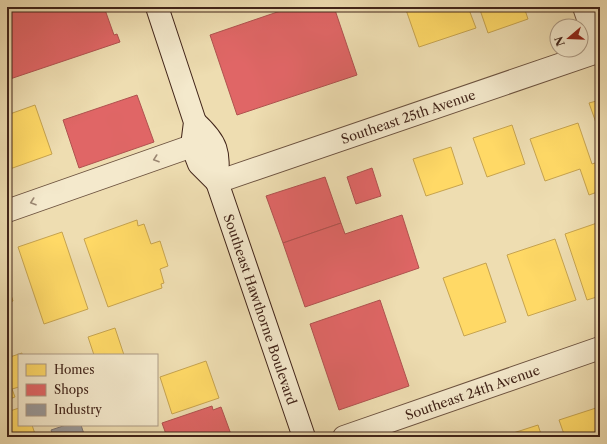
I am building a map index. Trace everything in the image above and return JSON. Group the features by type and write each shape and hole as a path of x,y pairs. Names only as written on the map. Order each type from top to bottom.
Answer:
{"street":[{"name":"Southeast Hawthorne Boulevard","path":"157,7 195,122 192,146 199,164 217,182"},
{"path":"584,7 599,51"},
{"name":"Southeast 25th Avenue","path":"217,182 599,51"},
{"name":"Southeast Hawthorne Boulevard","path":"195,122 211,137 219,158 217,182 304,437"},
{"path":"7,212 192,146"},
{"name":"Southeast 24th Avenue","path":"344,437 600,348"}],"building: Homes":[{"path":"405,7 468,7 476,28 419,47"},
{"path":"479,7 524,7 528,19 488,33"},
{"path":"600,100 600,134 589,103"},
{"path":"35,105 52,154 7,170 7,115"},
{"path":"578,123 592,164 598,162 600,167 600,191 589,195 580,169 545,181 530,139"},
{"path":"512,125 525,164 487,177 473,138"},
{"path":"451,147 463,184 426,196 413,159"},
{"path":"137,220 138,226 144,224 151,244 160,241 168,266 160,269 164,283 161,284 162,288 108,307 84,239"},
{"path":"600,222 600,296 587,300 565,234"},
{"path":"62,232 88,309 44,324 18,247"},
{"path":"555,239 576,300 528,316 507,255"},
{"path":"486,263 506,322 464,336 443,278"},
{"path":"7,283 13,301 7,303"},
{"path":"115,328 124,354 94,354 88,337"},
{"path":"18,354 18,387 12,389 15,397 7,400 7,358"},
{"path":"206,361 219,398 172,414 160,377"},
{"path":"599,407 600,437 565,437 559,420"},
{"path":"18,408 18,426 32,426 36,437 7,437 7,412"},
{"path":"538,425 542,437 504,437 504,436"}],"building: Shops":[{"path":"7,7 104,7 114,35 117,34 120,42 7,80"},
{"path":"292,7 334,7 357,75 237,115 210,35"},
{"path":"137,95 154,142 79,168 63,120"},
{"path":"372,168 381,196 356,204 347,177"},
{"path":"325,177 341,223 283,243 266,196"},
{"path":"402,215 419,268 305,307 283,243 341,223 345,234"},
{"path":"380,300 409,386 339,410 310,324"},
{"path":"212,406 213,410 221,407 232,437 167,437 162,423"}],"building: Industry":[{"path":"63,426 81,426 85,437 54,437 51,430"}]}
